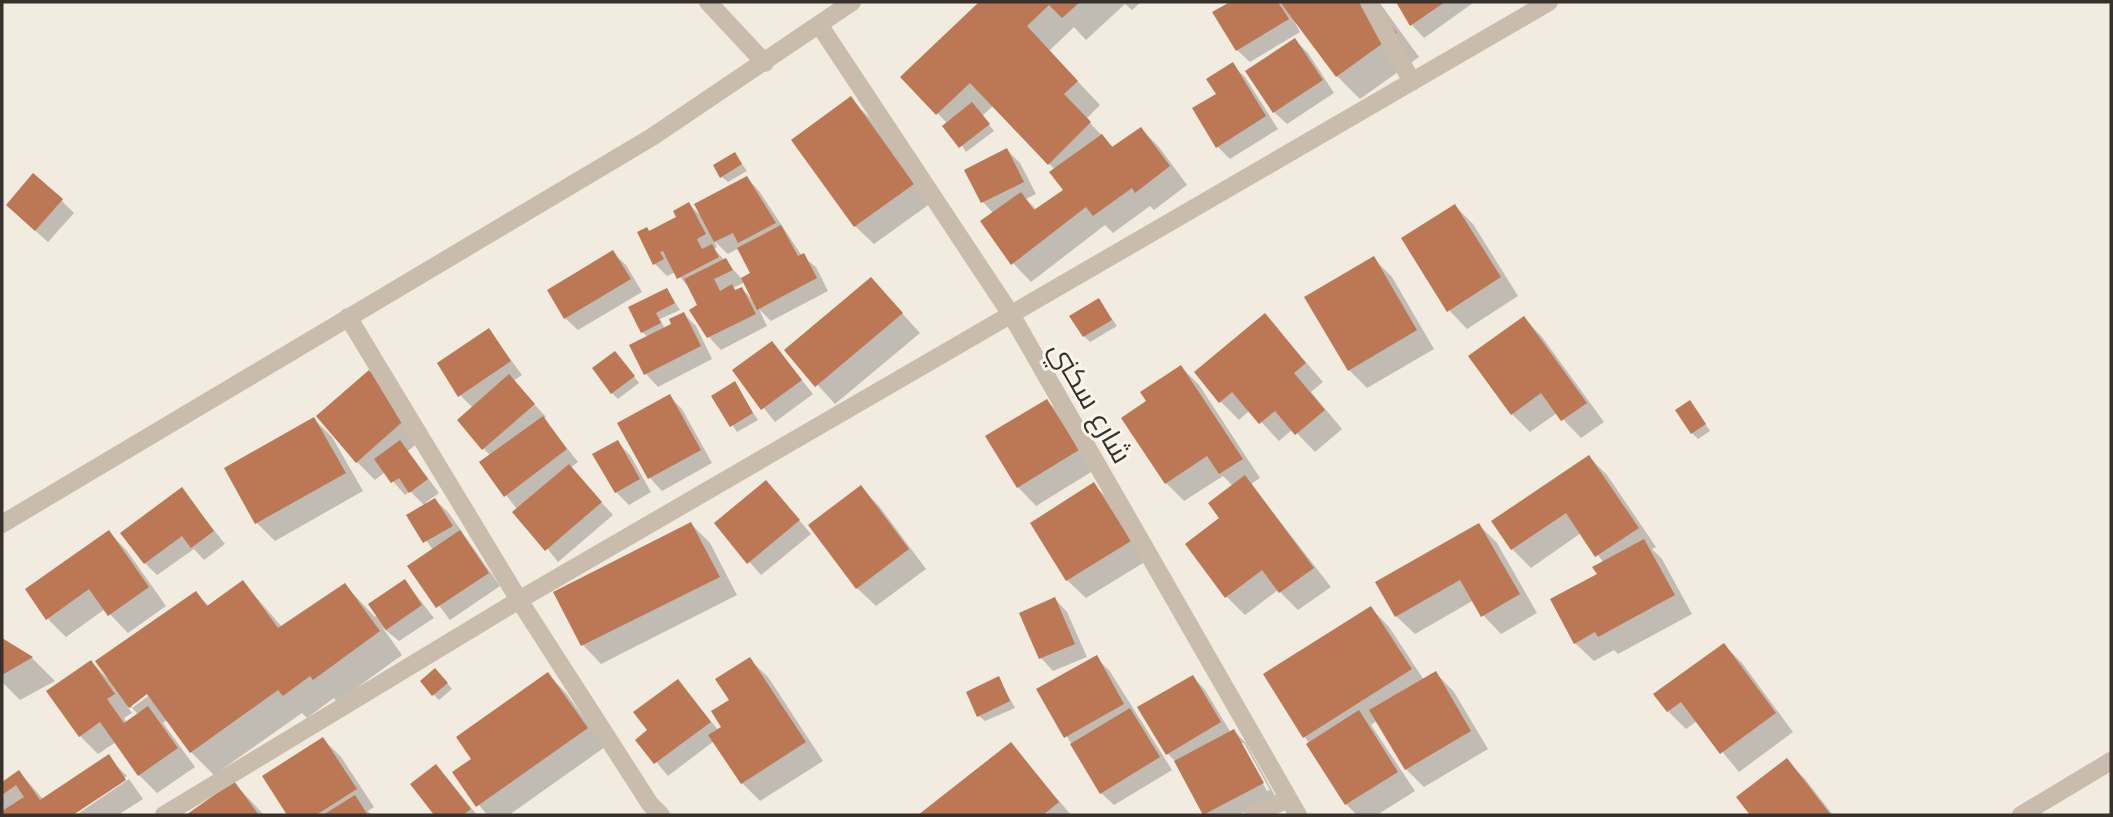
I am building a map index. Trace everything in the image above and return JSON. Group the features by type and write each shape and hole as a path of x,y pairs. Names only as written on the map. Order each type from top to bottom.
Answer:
{"street":[{"path":"708,2 765,63"},
{"path":"2,524 652,137 852,2"},
{"path":"1369,2 1412,82"},
{"path":"164,815 519,600 1549,2"},
{"name":"شارع سكني","path":"820,26 1012,316 1298,815"},
{"path":"348,317 519,600 650,804 660,815"},
{"path":"2021,815 2111,761"},
{"path":"1253,815 1288,799"}],"building":[{"path":"979,2 1080,2 1062,18 1049,5 1027,26 1078,81 1064,94 1091,122 1048,165 970,83 936,115 900,77"},
{"path":"1230,2 1278,2 1289,19 1236,51 1212,12"},
{"path":"1280,2 1374,2 1397,33 1336,77"},
{"path":"1396,2 1445,2 1410,26"},
{"path":"1295,38 1323,80 1273,113 1245,71"},
{"path":"1233,62 1266,116 1216,148 1192,108 1216,94 1206,79"},
{"path":"851,96 914,184 854,227 791,140"},
{"path":"972,102 990,124 959,148 942,126"},
{"path":"1141,127 1170,166 1135,193 1132,188 1093,216 1086,207 1011,265 980,221 1021,192 1034,210 1063,190 1049,172 1102,134 1112,147"},
{"path":"1007,148 1024,182 981,203 964,170"},
{"path":"735,152 742,164 720,178 713,165"},
{"path":"33,173 63,199 35,231 6,205"},
{"path":"747,176 776,223 738,243 733,233 714,242 694,204"},
{"path":"689,202 706,234 697,239 702,249 712,244 719,257 677,279 663,251 660,252 664,259 653,265 637,232 647,227 649,231 676,217 673,211"},
{"path":"1455,204 1501,277 1447,312 1401,238"},
{"path":"781,225 798,256 804,253 817,278 757,310 741,278 750,273 737,248"},
{"path":"613,250 631,279 564,319 547,290"},
{"path":"1374,256 1417,330 1348,371 1304,297"},
{"path":"726,258 733,270 714,279 720,291 732,284 735,290 742,287 756,314 707,338 689,310 697,305 684,279"},
{"path":"871,277 903,313 815,387 784,350"},
{"path":"667,288 675,303 656,313 661,323 641,333 628,307"},
{"path":"1099,298 1112,320 1083,337 1069,316"},
{"path":"684,312 701,346 644,375 629,345 671,324 669,319"},
{"path":"1265,313 1306,363 1294,373 1325,410 1295,435 1275,411 1259,424 1232,392 1219,403 1194,372"},
{"path":"1524,316 1587,403 1561,421 1541,393 1511,415 1468,356"},
{"path":"489,328 511,361 458,397 437,363"},
{"path":"772,341 802,380 761,410 732,370"},
{"path":"615,351 635,376 611,394 592,368"},
{"path":"1181,365 1243,459 1219,474 1207,456 1165,484 1121,418 1146,401 1140,392"},
{"path":"369,370 409,416 356,463 316,416"},
{"path":"509,374 535,404 482,450 457,420"},
{"path":"735,381 753,413 730,427 711,396"},
{"path":"670,394 701,450 648,479 617,423"},
{"path":"1047,399 1079,450 1017,488 985,436"},
{"path":"1690,400 1706,424 1691,434 1675,410"},
{"path":"543,416 567,449 504,497 479,462"},
{"path":"314,417 346,473 255,524 224,468"},
{"path":"400,440 428,479 409,493 399,478 391,483 374,459"},
{"path":"618,440 640,479 615,493 592,454"},
{"path":"1589,455 1639,528 1595,557 1566,513 1511,550 1491,521"},
{"path":"569,464 602,502 545,551 512,512"},
{"path":"1245,475 1314,568 1279,593 1262,570 1225,598 1185,544 1219,518 1208,503"},
{"path":"766,480 800,520 747,564 714,523"},
{"path":"1094,482 1131,541 1066,581 1030,523"},
{"path":"861,485 909,549 856,589 808,525"},
{"path":"182,487 214,531 191,548 182,536 144,564 120,533"},
{"path":"435,498 453,526 423,543 406,515"},
{"path":"691,522 720,577 581,646 553,592"},
{"path":"1479,523 1520,594 1481,617 1460,580 1395,617 1375,582"},
{"path":"109,530 149,587 108,616 89,589 46,620 25,589"},
{"path":"460,530 489,573 436,608 407,566"},
{"path":"1644,539 1675,595 1598,637 1595,632 1574,644 1550,599 1597,574 1592,567"},
{"path":"405,579 422,605 386,630 368,604"},
{"path":"243,580 278,628 345,583 380,631 313,680 310,676 283,696 278,690 190,753 147,694 129,708 95,661 196,591 207,606"},
{"path":"1055,597 1075,644 1039,659 1019,613"},
{"path":"1371,606 1412,669 1303,738 1263,674"},
{"path":"2,638 33,657 2,675"},
{"path":"1724,643 1776,713 1720,754 1681,702 1667,712 1653,694"},
{"path":"1097,655 1124,704 1064,738 1036,689"},
{"path":"750,657 806,742 741,784 708,735 721,727 711,711 729,700 715,679"},
{"path":"91,660 115,694 107,699 124,723 148,706 178,748 138,776 100,722 79,737 46,691"},
{"path":"435,668 448,683 432,696 420,681"},
{"path":"1436,671 1471,731 1405,770 1369,710"},
{"path":"548,672 588,728 476,807 452,772 471,759 456,737"},
{"path":"1193,675 1221,722 1166,755 1137,707"},
{"path":"999,676 1010,701 977,717 966,692"},
{"path":"678,679 711,722 654,764 635,740 647,730 633,712"},
{"path":"1130,708 1160,757 1100,794 1070,744"},
{"path":"1359,710 1398,772 1345,805 1306,744"},
{"path":"1234,729 1264,783 1203,815 1174,761"},
{"path":"323,737 357,789 316,815 287,815 262,776"},
{"path":"1011,742 1059,802 1043,815 918,815"},
{"path":"109,754 126,780 73,815 2,815 2,811 24,797 16,785 2,795 2,782 19,770 40,800"},
{"path":"1787,758 1831,815 1750,815 1736,797"},
{"path":"436,764 471,809 463,815 434,815 410,784"},
{"path":"234,781 259,815 186,815"},
{"path":"355,795 368,815 323,815"}]}
